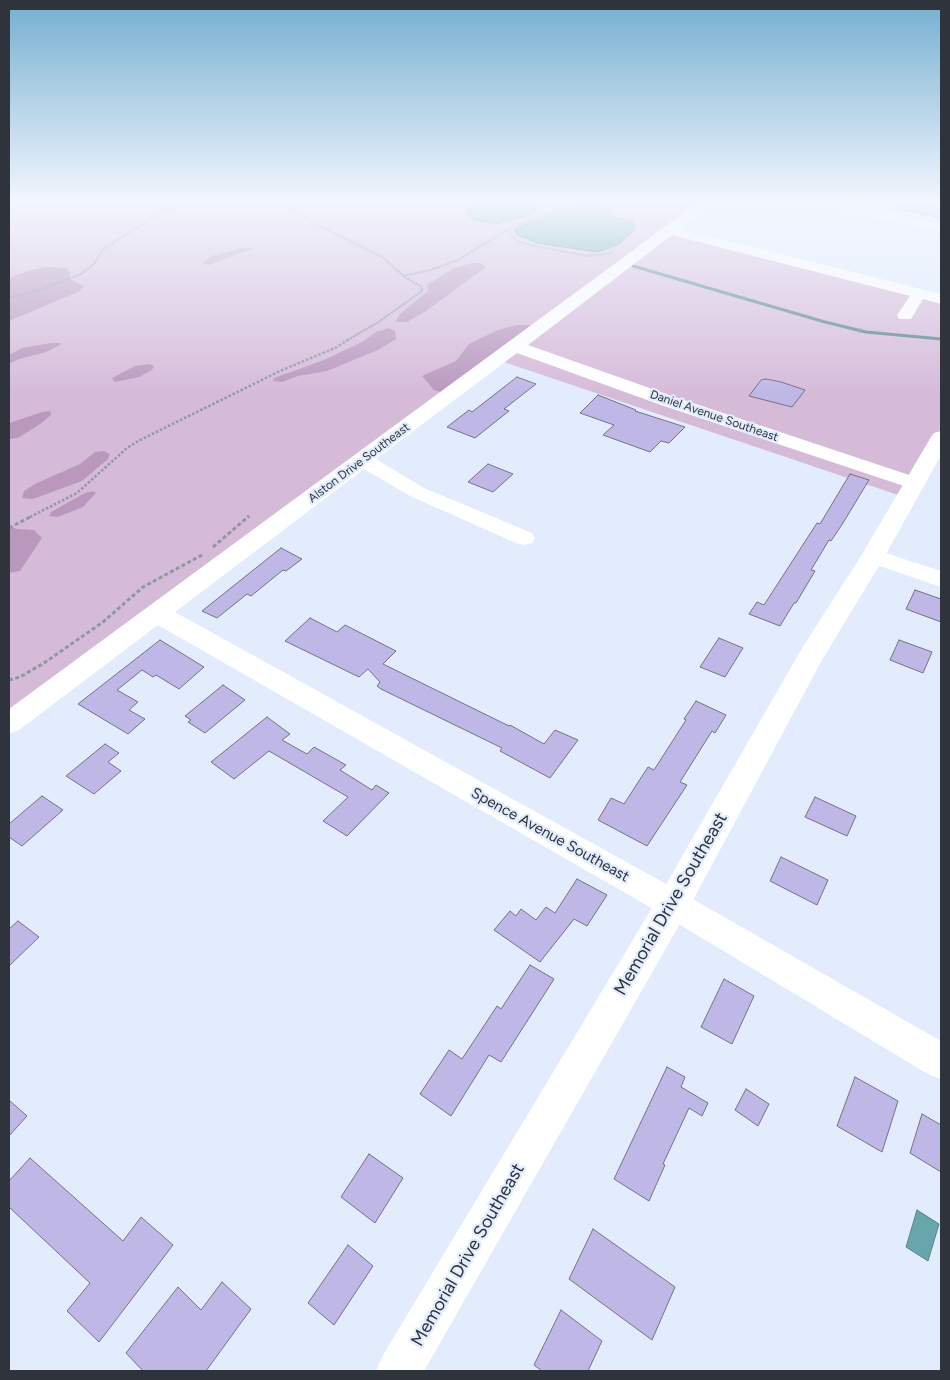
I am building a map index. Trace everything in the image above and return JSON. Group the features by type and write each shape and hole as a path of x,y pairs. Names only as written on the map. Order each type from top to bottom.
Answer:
{"main road":[{"name":"Memorial Drive Southeast","path":"400,1371 673,904 810,657 873,556 941,437"}],"street":[{"name":"Alston Drive Southeast","path":"9,723 364,460 622,265"},
{"path":"790,265 921,304"},
{"name":"Daniel Avenue Southeast","path":"514,346 678,404 914,483"},
{"path":"873,556 941,579"},
{"name":"Spence Avenue Southeast","path":"157,613 673,904 941,1061"}],"lane":[{"path":"364,460 417,492 524,538"}],"path":[{"path":"9,298 40,290 81,274 92,265"},
{"path":"9,528 77,493 127,448 138,441 280,371 335,348 380,321 422,291 422,287 403,276 391,265"},
{"path":"403,276 443,265"},
{"path":"742,300 746,296"},
{"path":"859,333 861,328"},
{"path":"9,680 20,677 44,663 103,622 144,587 210,550 250,516"}],"shaded area":[{"path":"9,265 810,265 941,301 941,451 913,500 495,359 150,611 9,717"},
{"path":"463,265 486,267 426,311 407,322 396,322 399,315 428,291 427,285 454,268"},
{"path":"47,267 67,268 70,273 69,279 84,286 78,292 9,321 9,278 31,270"},
{"path":"517,325 531,325 455,384 440,392 434,390 422,376 456,361 469,344 498,330"},
{"path":"388,328 395,331 396,339 380,349 327,371 298,376 282,382 273,381 274,378 324,360 362,342 376,332"},
{"path":"61,343 46,352 19,359 9,364 9,355 22,348"},
{"path":"149,364 154,366 152,370 139,377 115,382 112,378 135,366"},
{"path":"50,411 51,415 40,424 18,438 9,439 9,423"},
{"path":"104,451 110,454 108,459 82,481 33,499 22,498 24,491 37,483 80,464 95,452"},
{"path":"93,491 96,493 83,507 58,517 49,516 51,512 85,493"},
{"path":"9,526 17,529 34,530 42,538 20,571 9,573"},
{"path":"917,1210 939,1224 928,1261 906,1247"}],"building":[{"path":"517,377 536,384 504,409 509,411 475,438 447,427 469,410 472,412"},
{"path":"766,379 805,390 792,407 749,396 761,380"},
{"path":"598,395 635,411 685,427 669,443 661,441 650,452 603,435 614,425 580,413"},
{"path":"488,464 513,474 493,492 468,482"},
{"path":"850,474 869,480 831,541 829,540 811,570 815,571 780,626 749,614 757,602 764,605 817,523 820,524"},
{"path":"281,548 302,559 286,571 283,570 251,596 247,594 217,618 202,611"},
{"path":"915,590 941,599 941,622 906,609"},
{"path":"310,618 337,632 345,625 396,651 383,664 510,725 544,744 555,730 578,740 550,778 500,751 502,748 381,689 377,686 380,682 368,669 359,677 285,641"},
{"path":"719,638 743,648 725,677 700,667"},
{"path":"160,640 204,667 179,689 156,675 153,677 142,670 117,690 138,702 129,710 145,719 128,734 78,704"},
{"path":"899,640 932,652 923,673 890,660"},
{"path":"223,685 245,700 205,733 188,722 191,720 185,716"},
{"path":"696,701 726,715 715,733 712,731 680,782 687,785 647,846 598,820 611,798 624,804 648,767 654,770"},
{"path":"267,717 290,734 282,740 307,754 314,747 346,765 340,770 372,790 376,785 389,793 347,836 323,821 348,797 269,751 234,779 211,762"},
{"path":"105,744 119,753 108,762 121,771 94,794 66,776"},
{"path":"42,796 63,810 22,846 9,837 9,824"},
{"path":"815,797 856,816 847,836 805,817"},
{"path":"781,857 828,880 817,905 770,881"},
{"path":"577,879 607,895 587,926 574,919 540,962 494,930 510,911 516,916 521,909 536,920 546,907 555,913"},
{"path":"18,921 39,937 9,966 9,929"},
{"path":"530,965 554,979 501,1062 489,1055 451,1116 420,1094 449,1050 462,1059 497,1006 501,1009"},
{"path":"724,979 754,996 732,1044 701,1027"},
{"path":"667,1067 685,1077 681,1087 708,1103 702,1116 689,1108 663,1164 665,1165 649,1201 614,1179"},
{"path":"855,1077 898,1101 882,1152 837,1126"},
{"path":"746,1089 769,1104 758,1126 735,1110"},
{"path":"9,1100 27,1116 9,1136"},
{"path":"922,1114 941,1125 941,1172 910,1153"},
{"path":"369,1154 403,1178 375,1223 341,1197"},
{"path":"30,1158 123,1241 141,1217 173,1245 99,1342 67,1311 90,1283 9,1207 9,1181"},
{"path":"593,1229 675,1287 652,1340 569,1279"},
{"path":"348,1245 373,1266 334,1325 308,1303"},
{"path":"222,1282 251,1309 206,1371 143,1371 126,1353 178,1287 201,1310"},
{"path":"561,1310 602,1341 588,1371 542,1371 534,1365"}],"waterway":[{"path":"633,266 825,322 866,332 941,339"}]}
